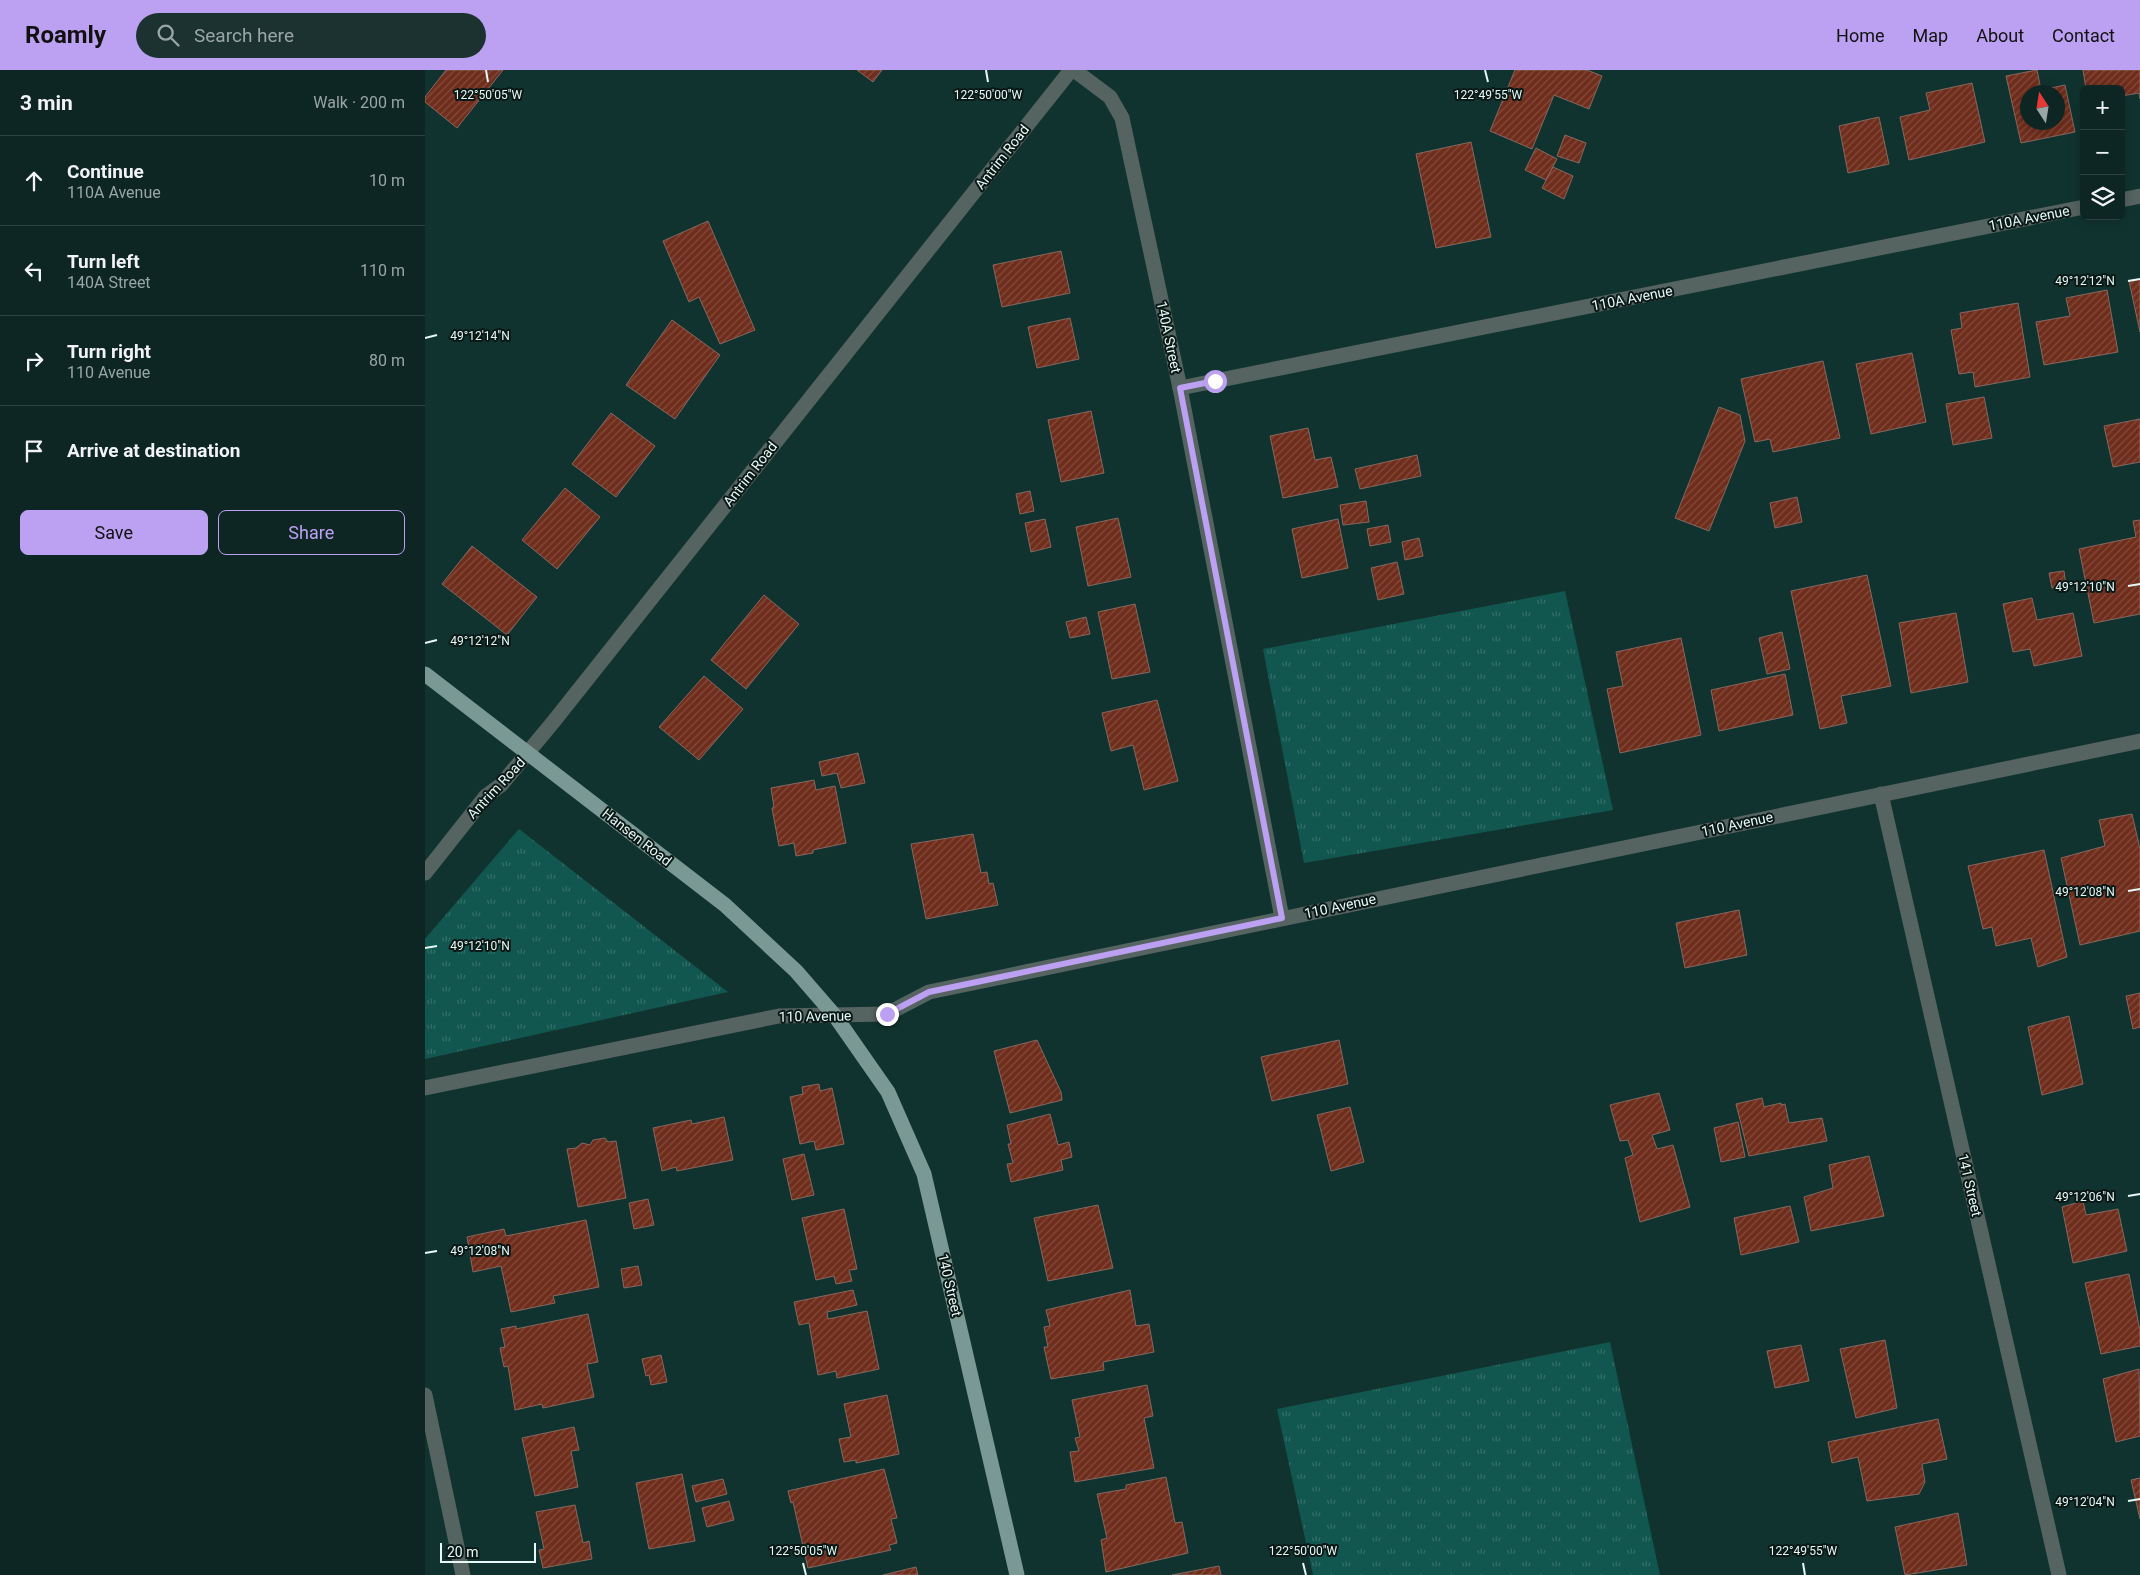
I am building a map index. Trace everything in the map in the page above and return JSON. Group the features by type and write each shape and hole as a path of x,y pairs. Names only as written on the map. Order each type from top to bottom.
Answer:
{"main road":[{"name":"Hansen Road","path":"425,674 529,752 725,905 796,971 835,1016"},
{"name":"140 Street","path":"835,1016 888,1092 923,1174 1017,1575"}],"street":[{"name":"140A Street","path":"1073,70 1110,97 1122,118 1180,388 1282,918"},
{"name":"Antrim Road","path":"425,872 486,796 501,785 529,752 1073,70"},
{"path":"2125,199 2140,196"},
{"name":"110A Avenue","path":"1180,388 2080,208"},
{"name":"110 Avenue","path":"425,1088 779,1016 887,1014 929,992 2140,742"},
{"name":"141 Street","path":"1881,794 2059,1575"},
{"path":"425,1396 463,1575"}],"green space":[{"path":"1565,591 1613,810 1304,863 1263,649"},
{"path":"519,829 728,992 425,1059 425,939"},
{"path":"1610,1342 1660,1575 1313,1575 1277,1409"}],"building":[{"path":"446,70 503,70 457,128 425,102 425,97"},
{"path":"857,70 882,70 873,82"},
{"path":"1515,70 1587,70 1602,76 1589,109 1554,95 1532,149 1490,131"},
{"path":"2037,70 2040,85 2020,85 2020,130 2065,130 2065,85 2075,132 2021,143 2006,76"},
{"path":"2083,70 2140,70 2140,99 2139,93 2125,95 2125,85 2085,85"},
{"path":"1972,83 1985,142 1909,160 1900,117 1930,110 1926,93"},
{"path":"1879,117 1889,164 1848,173 1839,126"},
{"path":"1565,135 1586,143 1579,163 1557,156"},
{"path":"1471,142 1491,237 1436,248 1416,154"},
{"path":"1536,148 1557,159 1546,180 1525,170"},
{"path":"1553,167 1573,176 1564,199 1542,188"},
{"path":"708,221 755,330 720,344 699,297 689,302 663,241"},
{"path":"1061,251 1070,293 1002,307 993,265"},
{"path":"2140,279 2140,332 2129,281"},
{"path":"2107,290 2118,352 2044,365 2036,322 2070,316 2066,298"},
{"path":"2018,303 2030,377 1975,387 1973,372 1959,374 1951,330 1962,328 1960,313"},
{"path":"1070,318 1079,359 1037,368 1028,327"},
{"path":"672,320 720,355 675,419 626,385"},
{"path":"1912,353 1926,422 1871,434 1856,364"},
{"path":"1823,361 1840,438 1773,452 1770,439 1755,442 1741,379"},
{"path":"1984,397 1992,438 1953,445 1946,404"},
{"path":"1719,407 1740,415 1745,441 1709,531 1675,518"},
{"path":"1091,411 1104,473 1061,482 1048,420"},
{"path":"611,413 655,446 616,497 572,464"},
{"path":"2140,419 2140,462 2113,467 2104,426"},
{"path":"1308,428 1315,460 1331,457 1338,487 1283,498 1270,436"},
{"path":"1417,455 1421,476 1360,489 1355,469"},
{"path":"565,488 600,517 557,569 522,540"},
{"path":"1030,491 1034,511 1020,514 1016,494"},
{"path":"1797,497 1802,522 1775,528 1770,503"},
{"path":"1366,501 1369,522 1343,525 1340,505"},
{"path":"1118,518 1131,577 1088,586 1076,527"},
{"path":"1045,519 1051,547 1031,552 1025,523"},
{"path":"1338,519 1348,568 1302,578 1292,529"},
{"path":"2140,520 2140,614 2094,623 2079,549 2136,537 2133,521"},
{"path":"1388,525 1391,542 1370,546 1367,529"},
{"path":"1419,538 1423,556 1405,560 1402,542"},
{"path":"472,546 537,597 507,635 442,584"},
{"path":"1397,562 1404,594 1378,600 1371,568"},
{"path":"2064,571 2066,586 2052,588 2049,573"},
{"path":"1867,575 1891,686 1841,696 1847,723 1820,729 1791,591"},
{"path":"764,595 799,624 746,689 711,660"},
{"path":"2032,598 2037,620 2073,613 2082,656 2034,666 2030,649 2013,652 2003,604"},
{"path":"1135,604 1150,672 1112,679 1098,612"},
{"path":"1956,613 1968,682 1911,693 1899,623"},
{"path":"1086,617 1090,634 1070,638 1066,622"},
{"path":"1782,632 1790,669 1767,674 1759,638"},
{"path":"1681,638 1701,735 1620,753 1607,689 1623,686 1616,652"},
{"path":"1785,674 1793,715 1719,731 1711,690"},
{"path":"704,676 743,709 699,760 659,727"},
{"path":"1157,700 1178,781 1144,790 1133,745 1111,751 1102,713"},
{"path":"858,753 865,783 841,788 837,773 822,776 819,762"},
{"path":"814,780 816,790 835,786 846,843 813,850 813,853 796,856 794,843 779,846 772,808 774,807 771,788"},
{"path":"2132,814 2140,849 2140,931 2080,945 2061,858 2105,846 2099,820"},
{"path":"973,834 981,873 987,872 989,884 993,883 998,905 926,919 911,844"},
{"path":"2044,850 2067,957 2038,967 2031,938 1996,946 1992,927 1983,929 1968,866"},
{"path":"1739,910 1747,955 1685,968 1676,923"},
{"path":"2140,993 2140,1027 2133,1029 2126,996"},
{"path":"2069,1016 2083,1084 2042,1095 2028,1027"},
{"path":"1037,1040 1061,1092 1062,1100 1010,1113 994,1051"},
{"path":"1339,1040 1348,1084 1272,1101 1261,1057"},
{"path":"819,1084 820,1091 832,1088 844,1144 816,1150 814,1141 800,1144 790,1097 803,1094 802,1087"},
{"path":"1659,1093 1670,1130 1652,1135 1657,1149 1673,1145 1690,1207 1640,1222 1625,1158 1633,1155 1628,1140 1620,1141 1610,1105"},
{"path":"1762,1098 1764,1107 1781,1103 1781,1105 1785,1104 1789,1123 1822,1118 1827,1141 1749,1156 1736,1104"},
{"path":"1350,1107 1364,1162 1331,1171 1317,1115"},
{"path":"1050,1114 1058,1145 1069,1142 1072,1157 1061,1160 1063,1170 1011,1182 1007,1164 1013,1163 1008,1144 1011,1144 1007,1125"},
{"path":"724,1117 733,1160 677,1171 676,1167 662,1171 653,1128 691,1120 692,1124"},
{"path":"1738,1122 1745,1157 1721,1162 1714,1128"},
{"path":"605,1138 608,1142 616,1141 626,1198 578,1207 567,1149 576,1148 582,1143 590,1145 593,1140"},
{"path":"804,1154 814,1195 792,1200 783,1159"},
{"path":"1869,1156 1884,1216 1811,1231 1804,1197 1833,1188 1829,1165"},
{"path":"648,1199 654,1225 634,1229 629,1203"},
{"path":"2083,1201 2086,1215 2118,1209 2127,1251 2073,1263 2062,1207"},
{"path":"1098,1205 1113,1268 1048,1281 1034,1218"},
{"path":"1790,1206 1799,1242 1741,1255 1734,1218"},
{"path":"844,1209 857,1269 849,1270 852,1281 836,1284 834,1276 816,1280 802,1218"},
{"path":"586,1220 599,1287 553,1296 555,1303 511,1312 501,1266 473,1272 467,1237 504,1229 506,1236"},
{"path":"638,1266 642,1285 624,1288 621,1269"},
{"path":"2129,1274 2140,1331 2140,1346 2101,1354 2085,1283"},
{"path":"853,1290 857,1305 827,1312 828,1319 867,1311 879,1369 837,1378 836,1371 818,1375 809,1323 799,1325 794,1302"},
{"path":"1130,1290 1136,1326 1149,1324 1154,1352 1103,1362 1104,1370 1051,1379 1044,1347 1048,1347 1044,1327 1050,1326 1046,1310"},
{"path":"588,1314 598,1362 587,1364 594,1397 543,1408 542,1404 515,1410 508,1366 504,1367 500,1348 505,1347 501,1329 516,1326 516,1329"},
{"path":"1885,1340 1897,1408 1856,1418 1840,1349"},
{"path":"1801,1345 1809,1381 1775,1388 1767,1351"},
{"path":"661,1355 667,1382 651,1385 649,1375 646,1376 642,1359"},
{"path":"2139,1369 2140,1436 2116,1442 2103,1379"},
{"path":"1147,1385 1153,1416 1144,1418 1154,1468 1075,1482 1070,1452 1079,1451 1075,1438 1080,1437 1072,1400"},
{"path":"887,1395 899,1454 856,1463 856,1460 844,1462 839,1439 851,1437 844,1404"},
{"path":"1938,1419 1947,1459 1922,1464 1925,1482 1919,1494 1867,1501 1858,1457 1832,1463 1828,1442"},
{"path":"574,1427 579,1450 571,1451 578,1487 535,1496 522,1438"},
{"path":"884,1469 897,1518 891,1519 897,1543 889,1545 891,1550 808,1568 793,1502 791,1503 788,1491"},
{"path":"682,1474 695,1541 649,1549 636,1483"},
{"path":"1166,1477 1175,1523 1182,1522 1188,1553 1106,1572 1101,1540 1107,1538 1097,1494 1126,1489 1126,1485"},
{"path":"2140,1478 2140,1519 2131,1480"},
{"path":"723,1479 727,1494 696,1502 692,1486"},
{"path":"729,1501 734,1520 707,1527 702,1508"},
{"path":"575,1505 583,1543 589,1541 592,1559 543,1568 539,1550 544,1549 536,1512"},
{"path":"1958,1513 1967,1565 1905,1575 1895,1527"},
{"path":"1219,1566 1221,1575 1172,1575"},
{"path":"916,1567 918,1575 883,1575"}],"route":[{"path":"887,1014 929,992 1282,918 1180,388 1215,381"}]}
